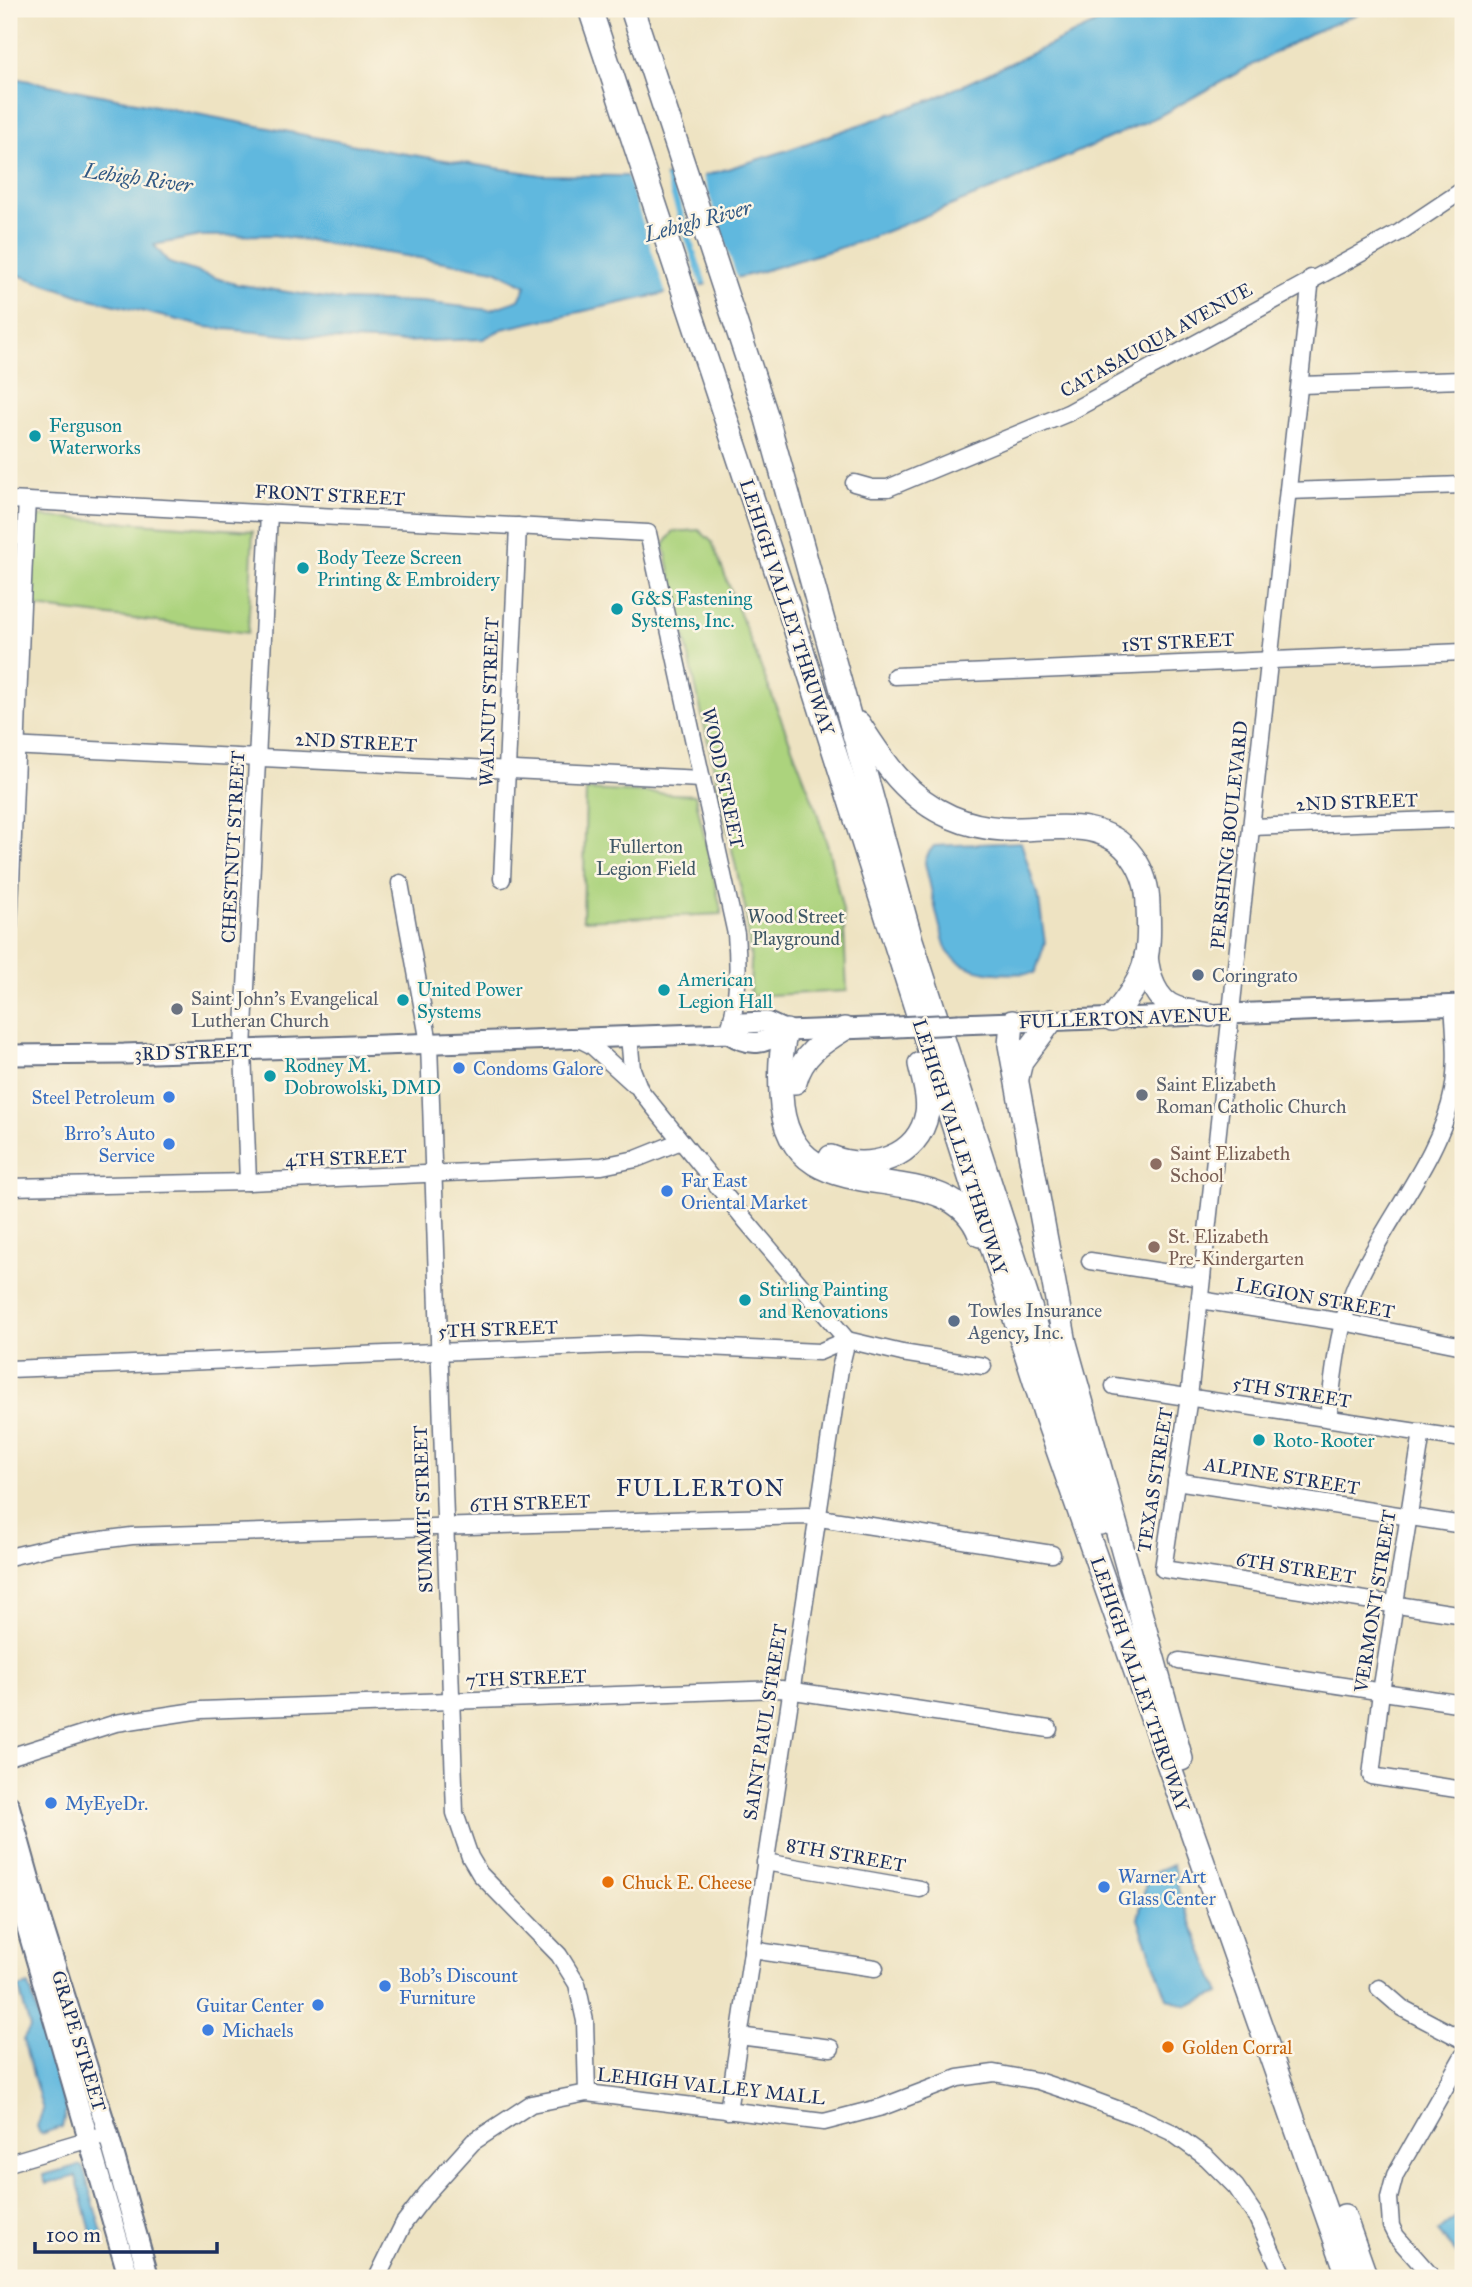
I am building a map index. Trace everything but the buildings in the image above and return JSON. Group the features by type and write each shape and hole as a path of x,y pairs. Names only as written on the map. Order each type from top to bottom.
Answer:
{"highway":[{"name":"LEHIGH VALLEY THRUWAY","path":"590,9 787,603 1047,1419 1349,2278"},
{"name":"LEHIGH VALLEY THRUWAY","path":"632,9 766,415 911,940 1135,1632 1366,2278"},
{"path":"847,705 895,778 937,810 952,818 986,827 1069,827 1091,830 1121,844 1135,859 1147,888 1149,913 1146,955 1141,975 1112,1018"},
{"path":"786,1031 793,1052 797,1113 803,1129 814,1145 837,1159 855,1163 885,1160 909,1146 921,1131 928,1104 891,931"},
{"path":"1146,955 1151,981 1167,1003 1174,1008 1220,1014"},
{"path":"1017,1078 1021,1061 1051,1021"},
{"path":"1012,1022 1010,1045 1065,1343 1181,1759"},
{"path":"795,1082 798,1070 808,1055 844,1029"},
{"path":"786,1031 779,1056 782,1106 786,1126 797,1146 813,1163 832,1173 937,1194 953,1202 967,1214 978,1231 1047,1419"}],"main road":[{"name":"FULLERTON AVENUE","path":"629,1036 728,1033 743,1042 767,1041 786,1031 1458,1005"},
{"name":"3RD STREET","path":"9,1055 243,1050 629,1036"},
{"name":"GRAPE STREET","path":"9,1805 99,2136 129,2278"},
{"name":"GRAPE STREET","path":"9,1866 24,1925 149,2278"}],"street":[{"name":"CATASAUQUA AVENUE","path":"854,483 879,489 888,488 1047,423 1400,232 1463,190"},
{"name":"PERSHING BOULEVARD","path":"1189,1398 1202,1278 1220,1014 1251,827 1311,278"},
{"path":"1300,385 1463,380"},
{"path":"1288,491 1463,485"},
{"name":"FRONT STREET","path":"9,500 648,533"},
{"path":"9,927 13,746 27,501"},
{"name":"CHESTNUT STREET","path":"248,1182 243,1050 269,513"},
{"name":"WALNUT STREET","path":"502,879 518,526"},
{"name":"WOOD STREET","path":"648,533 737,949 735,1014 728,1033"},
{"name":"1ST STREET","path":"894,676 1463,652"},
{"name":"2ND STREET","path":"13,746 702,779"},
{"name":"2ND STREET","path":"1251,827 1463,819"},
{"name":"SUMMIT STREET","path":"400,883 429,1043 455,1813 470,1857 480,1874 559,1955 577,1984 585,2021 587,2092"},
{"path":"1328,1418 1343,1322 1367,1260 1446,1118 1454,1080 1458,1005"},
{"path":"629,1036 632,1069 640,1090"},
{"path":"575,1037 591,1045 640,1090 746,1221 848,1340 902,1353 983,1366"},
{"name":"4TH STREET","path":"9,1187 248,1182 602,1166 636,1158 681,1141"},
{"path":"1090,1261 1202,1278"},
{"name":"LEGION STREET","path":"1200,1300 1343,1322 1463,1346"},
{"name":"5TH STREET","path":"9,1369 638,1345 819,1352 848,1340"},
{"name":"SAINT PAUL STREET","path":"728,2111 840,1369 848,1340"},
{"name":"5TH STREET","path":"1114,1386 1463,1438"},
{"name":"TEXAS STREET","path":"1163,1569 1189,1398"},
{"name":"VERMONT STREET","path":"1422,1432 1381,1692 1371,1776 1463,1790"},
{"name":"ALPINE STREET","path":"1176,1481 1463,1525"},
{"name":"6TH STREET","path":"9,1557 55,1546 132,1536 807,1516 1052,1554"},
{"name":"6TH STREET","path":"1163,1569 1463,1615"},
{"path":"1179,1661 1463,1704"},
{"name":"7TH STREET","path":"9,1757 116,1723 167,1713 791,1690 1049,1729"},
{"name":"8TH STREET","path":"765,1862 920,1889"},
{"path":"752,1950 874,1968"},
{"path":"1378,1988 1402,2008 1463,2040"},
{"path":"739,2036 831,2048"},
{"path":"1433,2278 1401,2242 1391,2225 1390,2188 1463,2056"},
{"name":"LEHIGH VALLEY MALL","path":"377,2278 404,2223 473,2142 531,2104 587,2092 824,2122 882,2106 958,2078 994,2073 1038,2081 1141,2118 1171,2132 1207,2158 1236,2187 1258,2218 1284,2278"},
{"path":"9,2164 99,2136"}],"green space":[{"path":"35,516 253,531 248,633 28,606"},
{"name":"Wood Street Playground","path":"699,530 712,542 815,806 843,911 847,991 750,996 751,962 746,912 664,545 673,532"},
{"name":"Fullerton Legion Field","path":"586,790 695,795 722,914 583,920"}],"water":[{"name":"Lehigh River","path":"1127,9 1370,9 1309,34 1159,116 1003,185 862,241 753,274 502,329 483,339 398,342 323,339 206,327 87,298 9,272 9,77 381,150 541,175 701,177 782,152 933,99","holes":["273,235 495,270 526,286 519,300 490,310 422,302 340,300 235,284 169,263 154,245 200,236"]},
{"path":"1021,842 1039,900 1045,943 1035,973 989,972 966,966 956,960 945,946 925,863 926,856 934,846"},
{"path":"1173,1865 1180,1896 1220,1993 1187,2006 1167,1998 1138,1919 1148,1875"},
{"path":"29,1985 66,2110 62,2127 40,2134 37,2126 43,2110 23,2040 30,2028 19,1988"},
{"path":"80,2165 83,2167 103,2236 93,2239 76,2176 46,2184 43,2175"},
{"path":"1458,2215 1463,2221 1463,2226 1458,2231 1463,2238 1463,2248 1457,2254 1438,2232"}],"pier":[{"path":"626,172 663,173 702,289 667,297"},
{"path":"670,173 702,173 738,281 708,287"}],"place":[{"name":"Ferguson Waterworks","path":"35,436"},
{"name":"Body Teeze Screen Printing & Embroidery","path":"303,568"},
{"name":"G&S Fastening Systems, Inc.","path":"617,609"},
{"name":"Coringrato","path":"1198,975"},
{"name":"American Legion Hall","path":"664,990"},
{"name":"United Power Systems","path":"403,1000"},
{"name":"Saint John's Evangelical Lutheran Church","path":"177,1009"},
{"name":"Condoms Galore","path":"459,1068"},
{"name":"Rodney M. Dobrowolski, DMD","path":"270,1076"},
{"name":"Saint Elizabeth Roman Catholic Church","path":"1142,1095"},
{"name":"Steel Petroleum","path":"169,1097"},
{"name":"Brro's Auto Service","path":"169,1144"},
{"name":"Saint Elizabeth School","path":"1156,1164"},
{"name":"Far East Oriental Market","path":"667,1191"},
{"name":"St. Elizabeth Pre-Kindergarten","path":"1154,1247"},
{"name":"Stirling Painting and Renovations","path":"745,1300"},
{"name":"Towles Insurance Agency, Inc.","path":"954,1321"},
{"name":"Roto-Rooter","path":"1259,1440"},
{"name":"MyEyeDr.","path":"51,1803"},
{"name":"Chuck E. Cheese","path":"608,1882"},
{"name":"Warner Art Glass Center","path":"1104,1887"},
{"name":"Bob's Discount Furniture","path":"385,1986"},
{"name":"Guitar Center","path":"318,2005"},
{"name":"Michaels","path":"208,2030"},
{"name":"Golden Corral","path":"1168,2047"}],"district":[{"name":"FULLERTON","path":"701,1488"}]}
